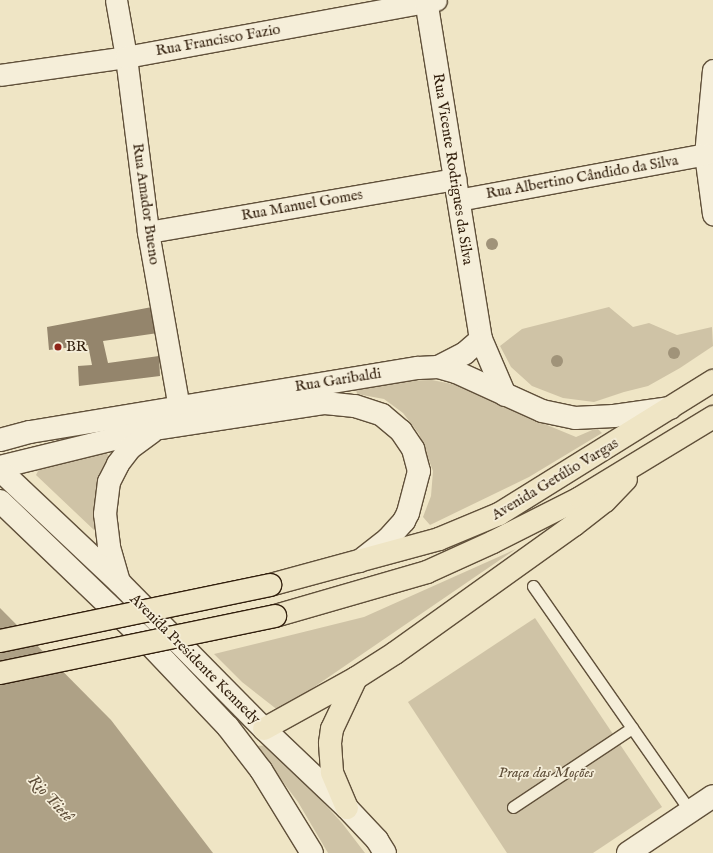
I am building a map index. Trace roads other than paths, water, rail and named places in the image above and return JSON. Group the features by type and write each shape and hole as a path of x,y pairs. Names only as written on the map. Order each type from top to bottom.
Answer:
{"main road":[{"name":"Rua Vicente Rodrigues da Silva","path":"429,0 481,339 505,396"},
{"path":"438,367 460,356 481,339"},
{"name":"Rua Garibaldi","path":"0,440 30,432 379,373 438,367 456,372 505,396 542,411 574,418 614,416 671,408"},
{"name":"Avenida Getúlio Vargas","path":"0,641 270,585 439,539 499,514 713,381"},
{"name":"Rua Garibaldi","path":"0,467 155,430 325,403 355,406 382,415 401,432 413,449 419,471 408,513 404,521 388,539 359,562"},
{"name":"Avenida Getúlio Vargas","path":"0,673 275,616 427,572 493,542 580,498 713,417"},
{"path":"120,583 109,546 106,520 109,482 118,464 130,448 155,430"},
{"path":"228,727 237,730 264,729 356,678 394,653 599,506 647,457"},
{"name":"Avenida Presidente Kennedy","path":"0,470 120,583 264,729 347,808 381,846 395,853"},
{"name":"Avenida Presidente Kennedy","path":"0,500 152,647 228,727 261,770 312,853"},
{"path":"347,808 332,772 330,743 334,723 356,678"},
{"path":"628,853 713,796"}],"street":[{"name":"Rua Amador Bueno","path":"116,0 126,57 148,232 179,407"},
{"name":"Rua Francisco Fazio","path":"0,75 126,57 429,0"},
{"path":"713,70 705,154 713,214"},
{"name":"Rua Albertino Cândido da Silva","path":"457,190 705,154"},
{"name":"Rua Manuel Gomes","path":"148,232 457,190"}],"lane":[{"path":"533,586 690,811"},
{"path":"513,807 632,728"}],"water":[{"name":"Rio Tietê","path":"0,608 111,720 213,853 0,853"}],"place":[{"name":"BR","path":"58,347"}],"park label":[{"name":"Praça das Moções","path":"546,773"}]}
